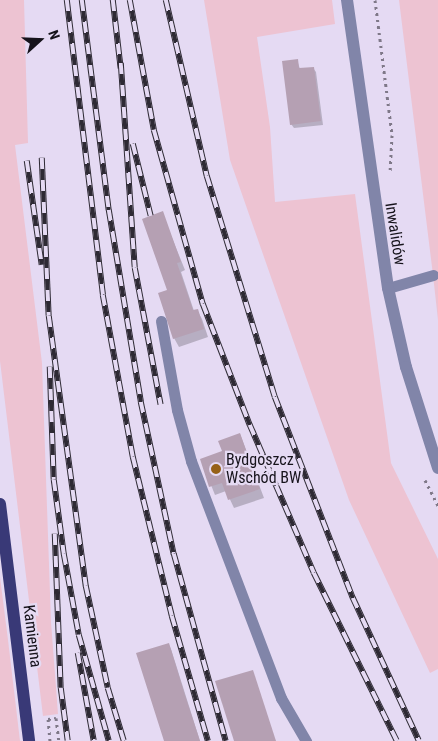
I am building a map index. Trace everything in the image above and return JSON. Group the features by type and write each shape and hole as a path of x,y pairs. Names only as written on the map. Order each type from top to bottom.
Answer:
{"main road":[{"name":"Kamienna","path":"0,504 29,741"}],"street":[{"name":"Inwalidów","path":"347,0 388,288 409,376 438,468"}],"lane":[{"path":"388,288 433,276"},
{"path":"161,322 177,410 192,461 281,698 306,741"}],"path":[{"path":"375,0 392,135 393,158 389,180"},
{"path":"50,741 48,719 56,718 59,741"}],"shaded area":[{"path":"0,0 24,0 28,143 15,145 42,363 51,622 58,714 43,716 46,741 0,361"},
{"path":"204,0 332,0 335,24 257,37 270,127 275,202 355,194 391,463 438,559 438,669 430,673 349,500 230,160"},
{"path":"399,0 438,0 438,320 433,275"},
{"path":"0,577 8,640 20,741 0,741"}],"building":[{"path":"298,59 299,68 314,67 321,121 290,125 282,61"},
{"path":"163,211 181,262 177,263 193,310 198,309 204,329 173,339 158,293 167,290 142,219"},
{"path":"240,433 260,489 228,500 222,483 209,487 200,459 222,451 218,441"},
{"path":"169,643 200,741 164,741 136,653"},
{"path":"253,670 276,741 234,741 215,681"}],"railway":[{"path":"67,0 103,295 133,457 172,616 208,741"},
{"path":"82,0 109,210 141,402 174,554 226,741"},
{"path":"113,0 121,69"},
{"path":"130,0 154,130 203,304 250,425 314,573 397,741"},
{"path":"166,0 207,176 275,397 353,598 419,741"},
{"path":"121,63 135,268 161,405"},
{"path":"133,144 151,216"},
{"path":"42,158 49,316 86,586 108,688 124,741"},
{"path":"27,161 42,265"},
{"path":"50,367 54,480 64,554 79,635 109,741"},
{"path":"55,534 61,688 68,741"},
{"path":"78,653 94,741"}],"place":[{"name":"Bydgoszcz Wschód BW","path":"216,469"}]}
